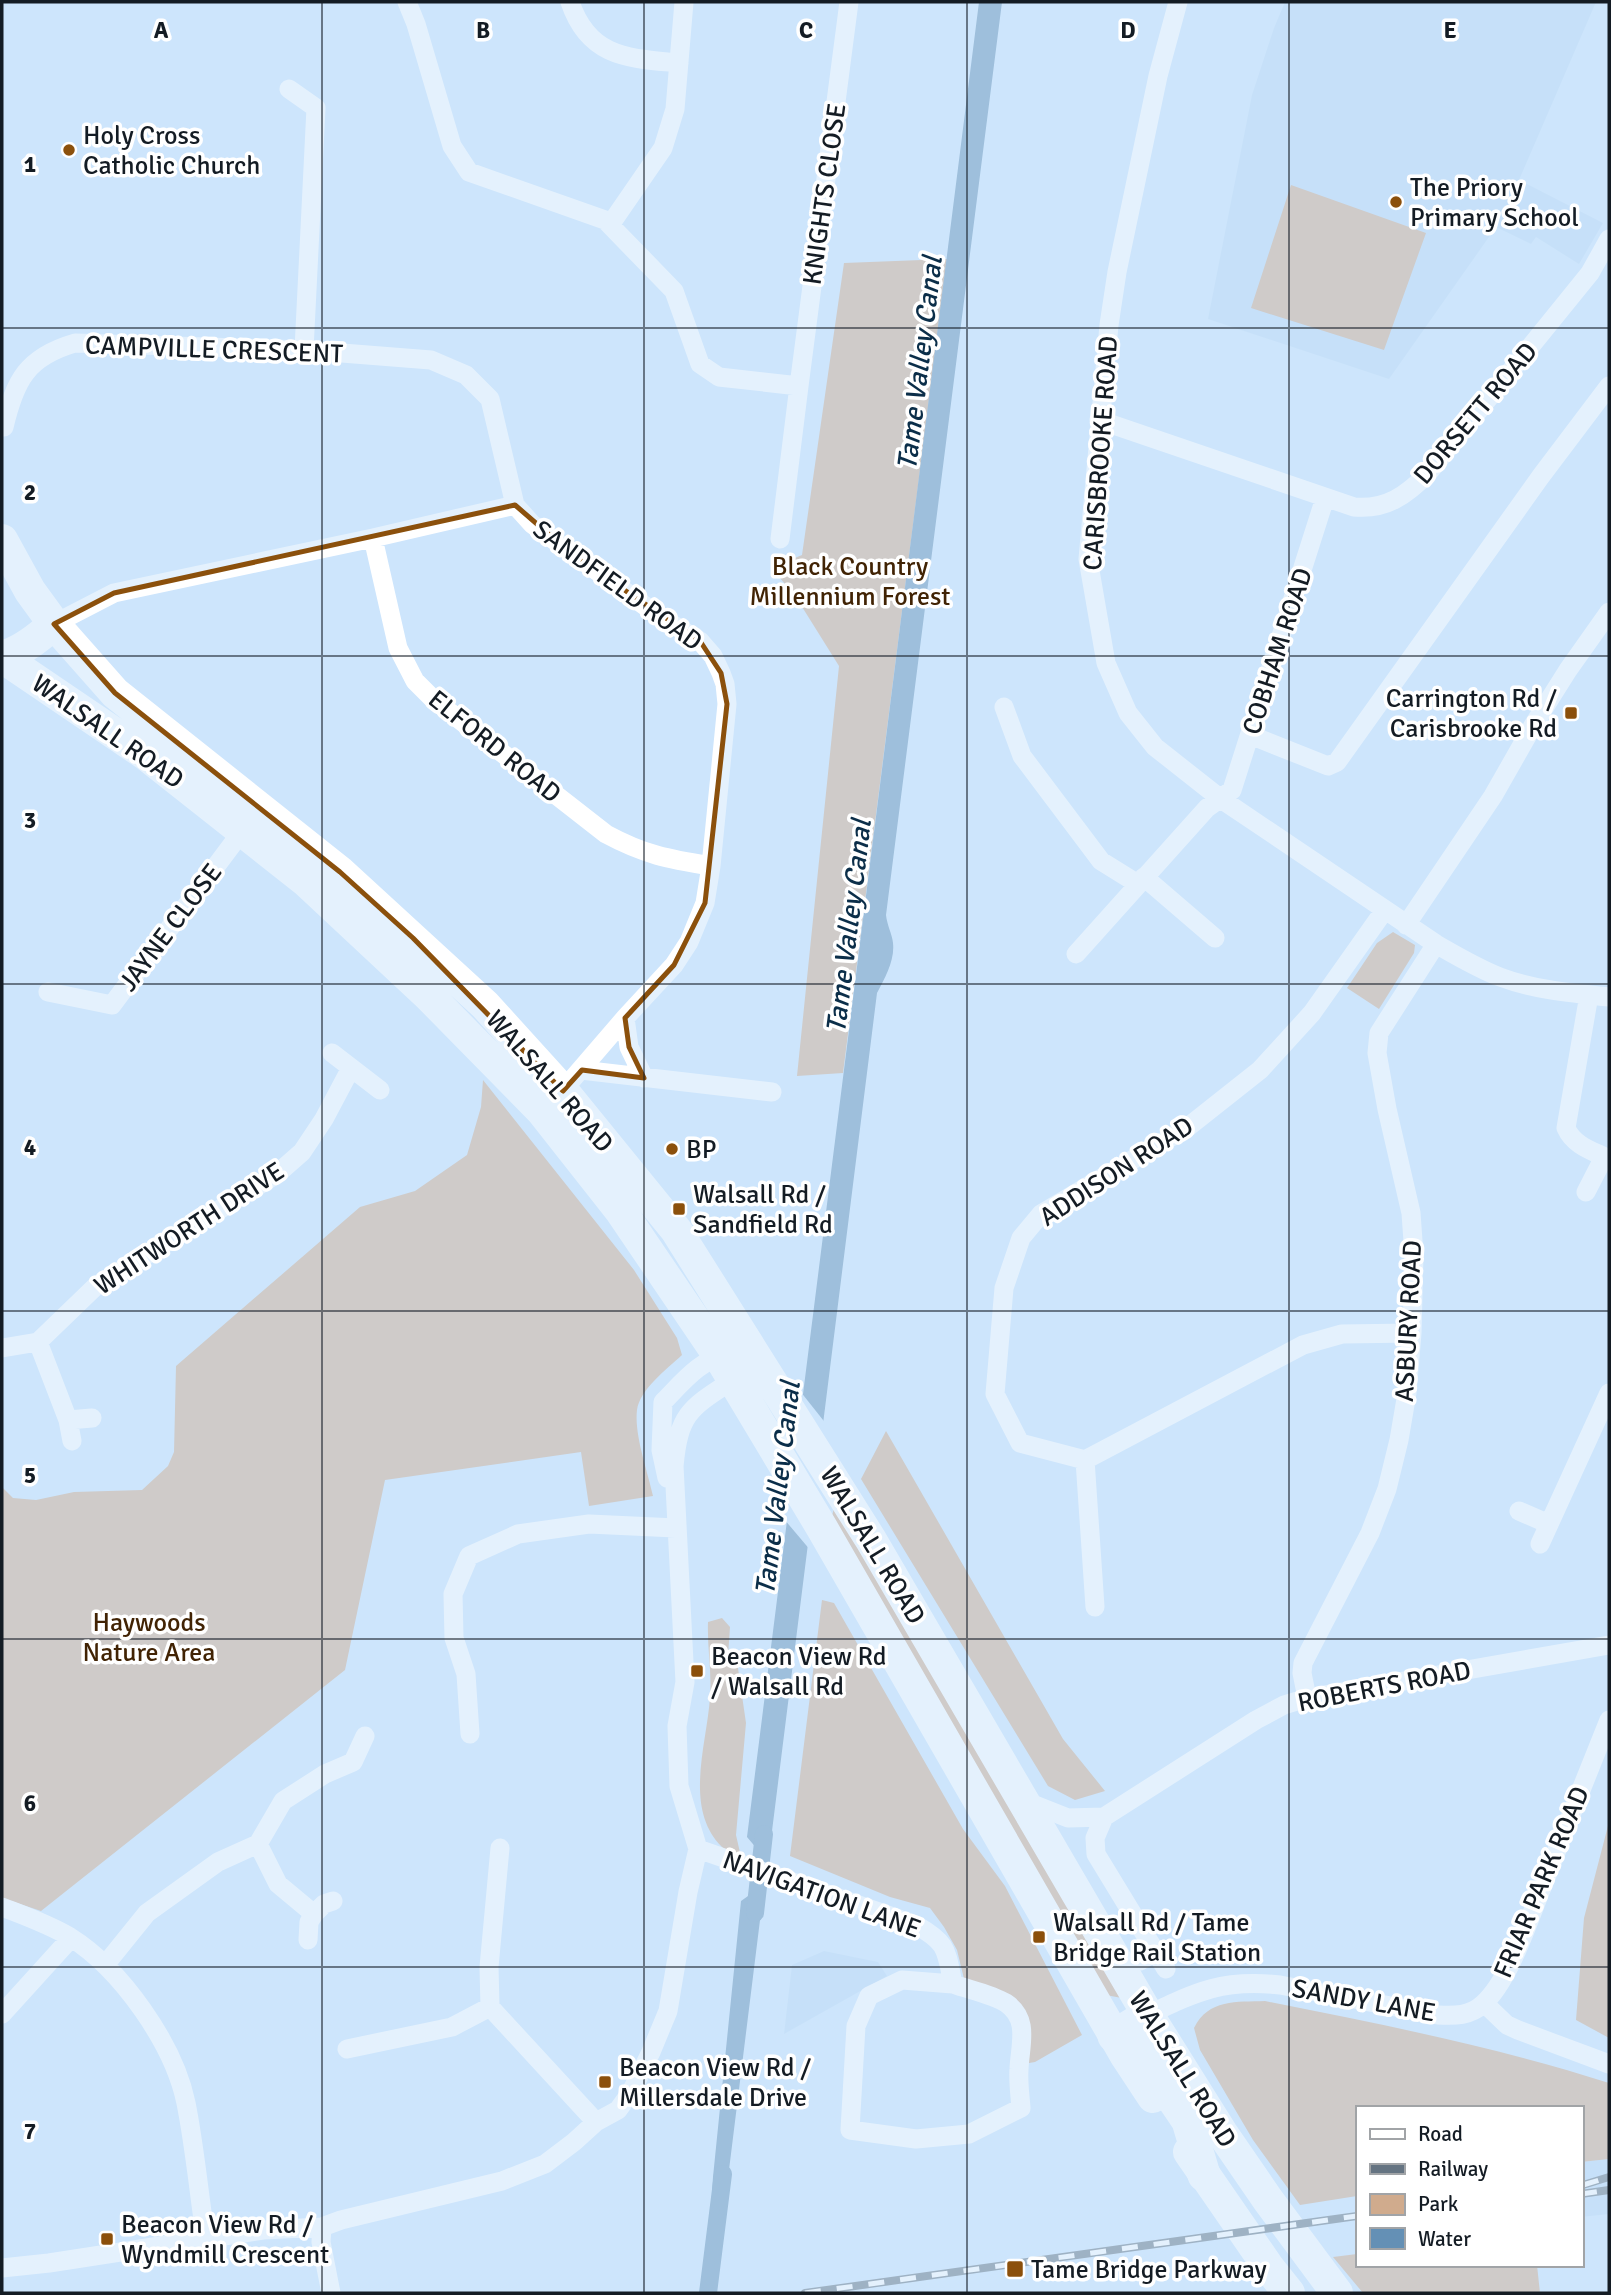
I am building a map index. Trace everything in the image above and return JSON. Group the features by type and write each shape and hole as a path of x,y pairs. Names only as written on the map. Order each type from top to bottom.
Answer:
{"highway":[{"path":"1114,2036 1148,2015"},
{"path":"1148,2015 1142,2044 1146,2059 1188,2121 1204,2175"}],"main road":[{"name":"WALSALL ROAD","path":"2,540 30,591 54,624 115,693 340,872 485,1005 562,1090 676,1230 780,1459 1114,2036 1223,2203 1289,2293"},
{"path":"2,657 22,648 54,624"},
{"name":"WALSALL ROAD","path":"2,657 145,754 307,882 428,995 562,1090 620,1210 735,1362 791,1412 878,1551 1148,2015 1268,2200 1337,2293"}],"street":[{"path":"407,2 452,146 469,172 605,220 674,291 700,364 719,377 799,386"},
{"path":"570,2 574,14 594,43 622,57 679,63"},
{"path":"610,225 663,148 675,109 684,2"},
{"name":"KNIGHTS CLOSE","path":"780,539 849,2"},
{"name":"CARISBROOKE ROAD","path":"1178,2 1158,76 1117,272 1109,325 1088,559 1106,663 1128,713 1155,747 1221,799 1384,911 1470,964 1503,978 1554,990 1609,997"},
{"path":"289,89 316,108 304,350"},
{"name":"DORSETT ROAD","path":"1099,420 1354,507 1366,508 1396,500 1411,491 1581,283 1607,247"},
{"name":"CAMPVILLE CRESCENT","path":"2,427 13,393 37,360 51,350 75,343 304,350 431,360"},
{"name":"SANDFIELD ROAD","path":"431,360 466,375 490,399 515,505 532,524 659,616 700,641 713,656 724,684 727,704 705,904 689,942 674,965 562,1090"},
{"path":"1250,735 1328,766 1337,762 1541,476 1609,386"},
{"name":"COBHAM ROAD","path":"1076,954 1207,808 1232,790 1325,498"},
{"name":"SANDFIELD ROAD","path":"54,624 114,593 515,505"},
{"name":"ELFORD ROAD","path":"373,538 398,649 415,681 433,699 606,834 635,849 660,857 711,866"},
{"path":"1406,925 1493,796 1568,670 1609,612"},
{"path":"1004,707 1022,756 1101,861 1141,881 1215,938"},
{"name":"JAYNE CLOSE","path":"48,992 112,1005 243,830"},
{"name":"ADDISON ROAD","path":"1085,1460 1020,1443 995,1394 1004,1288 1021,1238 1041,1214 1188,1127 1260,1070 1312,1013 1384,911"},
{"name":"ASBURY ROAD","path":"1307,1698 1302,1673 1303,1663 1370,1533 1387,1489 1407,1393 1414,1255 1411,1213 1387,1109 1377,1053 1378,1033 1436,944"},
{"path":"1586,1192 1607,1158 1578,1144 1570,1137 1566,1128 1589,995"},
{"path":"625,1018 629,1047 644,1077"},
{"path":"332,1053 380,1090"},
{"name":"WHITWORTH DRIVE","path":"38,1342 96,1286 285,1167 302,1152 324,1119 351,1068"},
{"path":"562,1090 644,1077 772,1092"},
{"path":"1095,1607 1085,1460 1303,1345 1342,1334 1412,1333"},
{"path":"2,1348 38,1342 68,1420 72,1441"},
{"path":"2,2268 264,2230 322,2227 502,2180 545,2164 596,2122 618,2110 631,2092 668,2011 698,1849 679,1786 677,1726 685,1682 676,1528 674,1466 677,1437 685,1416 735,1362"},
{"path":"676,1528 661,1450 663,1402 693,1373 735,1362"},
{"path":"1540,1544 1609,1393"},
{"path":"68,1420 92,1418"},
{"path":"1519,1511 1549,1524"},
{"path":"470,1734 466,1674 454,1638 453,1594 469,1556 518,1534 565,1527 589,1524 676,1528"},
{"name":"ROBERTS ROAD","path":"1104,1817 1284,1705 1307,1698 1609,1645"},
{"name":"FRIAR PARK ROAD","path":"1485,2003 1502,1980 1521,1941 1609,1720"},
{"path":"105,1965 147,1913 218,1862 258,1844 283,1801 325,1774 353,1762 365,1736"},
{"path":"1022,1800 1068,1818 1104,1817 1095,1838 1096,1854 1154,1960"},
{"path":"258,1844 278,1884 314,1914"},
{"path":"500,1848 489,1967 490,2007 596,2122"},
{"name":"NAVIGATION LANE","path":"698,1849 916,1924 931,1933 945,1947 953,1984"},
{"path":"308,1940 309,1922 314,1914 324,1904 333,1901"},
{"path":"2,1907 41,1922 71,1938 105,1965 152,2022 171,2059 186,2102 206,2240"},
{"path":"2,2014 71,1938"},
{"name":"NAVIGATION LANE","path":"902,1980 953,1984 1003,2001 1020,2018 1023,2044 1018,2070 1021,2108 969,2134 916,2139 850,2130 856,2026 869,1996 902,1980"},
{"name":"SANDY LANE","path":"1148,2015 1203,1989 1255,1982 1438,2015 1456,2016 1470,2013 1485,2003"},
{"path":"1485,2003 1507,2025 1609,2064"},
{"path":"346,2049 452,2027 490,2007"},
{"path":"322,2227 321,2242 331,2293"}],"highlighted area":[{"path":"515,505 574,556 700,641 721,673 727,704 705,903 674,965 625,1018 629,1047 644,1078 582,1070 563,1091 413,938 340,872 115,693 54,624 114,593"}],"shaded area":[{"name":"The Priory Primary School","path":"1285,2 1596,2 1519,180 1603,223 1579,264 1536,237 1531,244 1496,227 1389,379 1208,319 1252,95"},
{"path":"824,1951 878,1962 887,1976 784,2034 792,1965"},
{"path":"1609,2159 1609,2214 1583,2217 1583,2162"}],"green space":[{"path":"1291,185 1426,233 1384,350 1251,308"},
{"name":"Black Country Millennium Forest","path":"947,259 843,1073 797,1076 839,666 794,594 771,568 802,555 844,263"},
{"path":"1393,932 1415,945 1414,953 1379,1009 1347,988 1377,943"},
{"name":"Haywoods Nature Area","path":"483,1080 634,1270 677,1338 682,1355 649,1387 637,1410 639,1442 653,1496 589,1506 581,1452 385,1480 345,1670 41,1911 2,1898 2,1487 13,1498 36,1500 74,1492 142,1490 168,1466 174,1452 176,1366 360,1207 415,1191 467,1155 481,1107"},
{"path":"886,1431 1063,1739 1105,1791 1075,1800 1048,1786 861,1479"},
{"path":"836,1500 1122,1998 1100,1994 830,1524"},
{"path":"822,1600 834,1603 963,1829 1005,1886 1082,2035 1035,2062 1029,2063 1027,2019 965,1983 957,1950 930,1908 890,1897 790,1856"},
{"path":"722,1618 730,1627 728,1656 738,1668 746,1723 736,1835 741,1857 724,1849 710,1831 703,1814 700,1795 710,1688 708,1622"},
{"path":"1609,1822 1609,2038 1576,2020 1584,1918"},
{"path":"1265,2001 1395,2028 1481,2047 1609,2083 1609,2159 1583,2162 1583,2106 1356,2106 1356,2196 1300,2205 1253,2140 1200,2050 1194,2028 1200,2019 1215,2007 1234,2002"},
{"path":"1356,2254 1356,2267 1537,2267 1540,2293 1363,2293 1333,2257"}],"water":[{"path":"979,2 1002,2 886,915 893,943 892,956 889,969 877,993 771,1839 763,1856 747,1837"},
{"path":"758,1889 762,1904 727,2186 720,2198 712,2191 741,1901"}],"pier":[{"path":"800,1391 827,1425 811,1551 784,1519"}],"waterway":[{"path":"755,1913 764,1834"},
{"path":"708,2293 723,2174"}],"railway":[{"path":"1583,2185 1609,2177"},
{"path":"1583,2194 1609,2190"},
{"path":"805,2293 1356,2216"}],"place":[{"name":"Holy Cross Catholic Church","path":"69,150"},
{"name":"The Priory Primary School","path":"1396,202"},
{"name":"Carrington Rd / Carisbrooke Rd","path":"1571,713"},
{"name":"BP","path":"672,1149"},
{"name":"Walsall Rd / Sandfield Rd","path":"679,1209"},
{"name":"Beacon View Rd / Walsall Rd","path":"697,1671"},
{"name":"Walsall Rd / Tame Bridge Rail Station","path":"1039,1937"},
{"name":"Beacon View Rd / Millersdale Drive","path":"605,2082"},
{"name":"Beacon View Rd / Wyndmill Crescent","path":"107,2239"},
{"name":"Tame Bridge Parkway","path":"1015,2269"}],"water label":[{"name":"Tame Valley Canal","path":"919,363"},
{"name":"Tame Valley Canal","path":"848,926"},
{"name":"Tame Valley Canal","path":"777,1488"}]}
